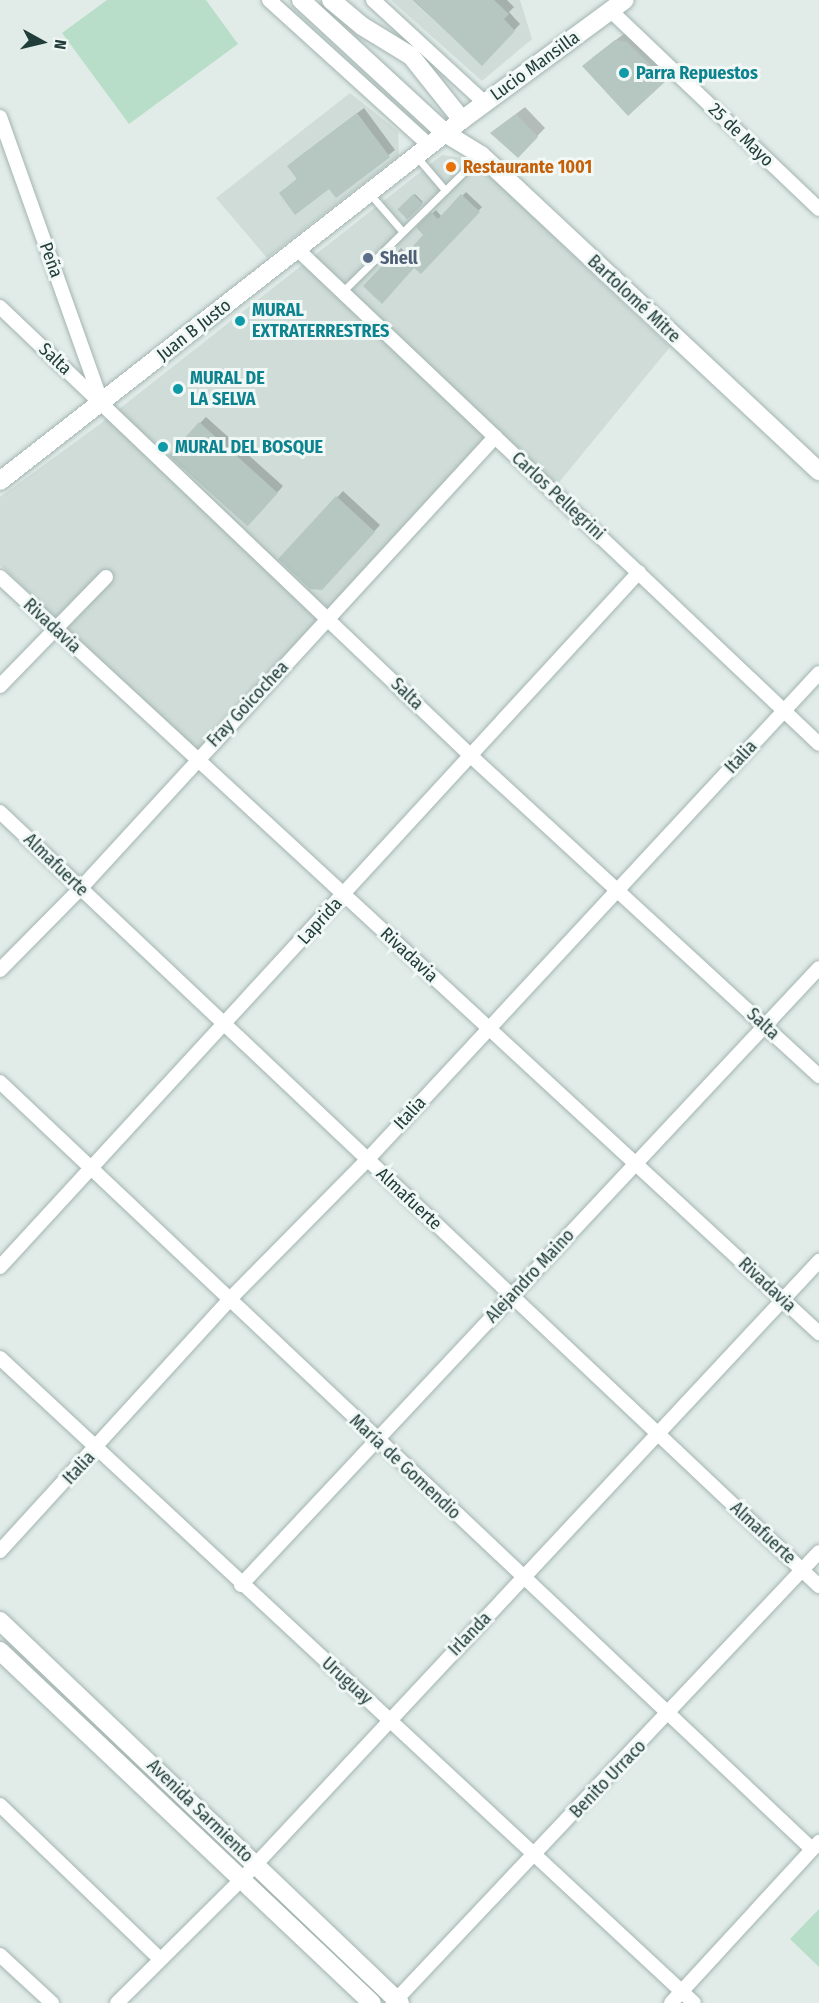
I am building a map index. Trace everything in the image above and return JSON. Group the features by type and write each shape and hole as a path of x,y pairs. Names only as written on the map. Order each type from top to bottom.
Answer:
{"main road":[{"name":"Bartolomé Mitre","path":"301,0 445,133 481,155 819,471"},
{"path":"331,0 374,34 411,56 462,120"},
{"name":"Lucio Mansilla","path":"445,133 618,5"},
{"name":"Juan B Justo","path":"0,481 445,133"},
{"name":"Avenida Sarmiento","path":"0,1621 249,1870 372,2003"},
{"name":"Avenida Sarmiento","path":"0,1651 396,2002"}],"street":[{"path":"269,0 422,150"},
{"path":"374,0 485,103"},
{"name":"25 de Mayo","path":"618,5 819,209"},
{"name":"Peña","path":"0,117 102,402"},
{"name":"Carlos Pellegrini","path":"297,249 819,744"},
{"name":"Salta","path":"0,307 471,756 819,1076"},
{"name":"Fray Goicochea","path":"0,970 80,889 495,437"},
{"name":"Laprida","path":"0,1267 92,1170 639,572"},
{"name":"Rivadavia","path":"0,577 819,1333"},
{"path":"0,686 106,577"},
{"name":"Italia","path":"0,1551 97,1449 230,1300 367,1160 819,673"},
{"name":"Almafuerte","path":"0,812 819,1586"},
{"name":"Alejandro Maino","path":"241,1585 819,968"},
{"name":"María de Gomendio","path":"0,1082 668,1715 816,1845"},
{"name":"Irlanda","path":"117,2003 159,1958 249,1870 819,1262"},
{"name":"Uruguay","path":"0,1358 241,1585 389,1719 694,2003"},
{"name":"Benito Urraco","path":"396,2002 819,1552"},
{"path":"0,1805 159,1958"},
{"path":"671,2003 816,1845"},
{"path":"0,1955 52,2003"}],"lane":[{"path":"422,150 445,190"},
{"path":"342,292 481,155"},
{"path":"369,192 402,231"}],"shaded area":[{"path":"391,0 520,0 532,39 482,81"},
{"path":"350,93 398,131 399,156 267,258 216,198"},
{"path":"442,155 472,159 670,347 556,486 495,427 197,750 0,565 0,497 100,424"}],"green space":[{"path":"107,0 206,0 238,44 129,124 62,33"},
{"path":"819,1909 819,1967 790,1939"}],"building":[{"path":"414,0 494,0 509,14 504,19 515,31 482,66"},
{"name":"Parra Repuestos","path":"615,40 627,42 666,81 628,116 582,66"},
{"path":"357,113 390,157 336,198 329,189 295,215 279,193 297,179 287,166"},
{"path":"516,114 538,137 518,158 490,133"},
{"path":"413,194 423,204 407,219 397,210"},
{"path":"461,194 480,212 421,274 414,268 382,304 363,286 396,251 403,257 423,235 416,227 431,212 438,219"},
{"path":"199,422 278,493 248,526 169,455"},
{"path":"336,496 375,532 322,590 310,589 278,559"}],"place":[{"name":"Parra Repuestos","path":"624,73"},
{"name":"Restaurante 1001","path":"451,167"},
{"name":"Shell","path":"368,258"},
{"name":"MURAL EXTRATERRESTRES","path":"240,321"},
{"name":"MURAL DE LA SELVA","path":"178,389"},
{"name":"MURAL DEL BOSQUE","path":"163,447"}]}
